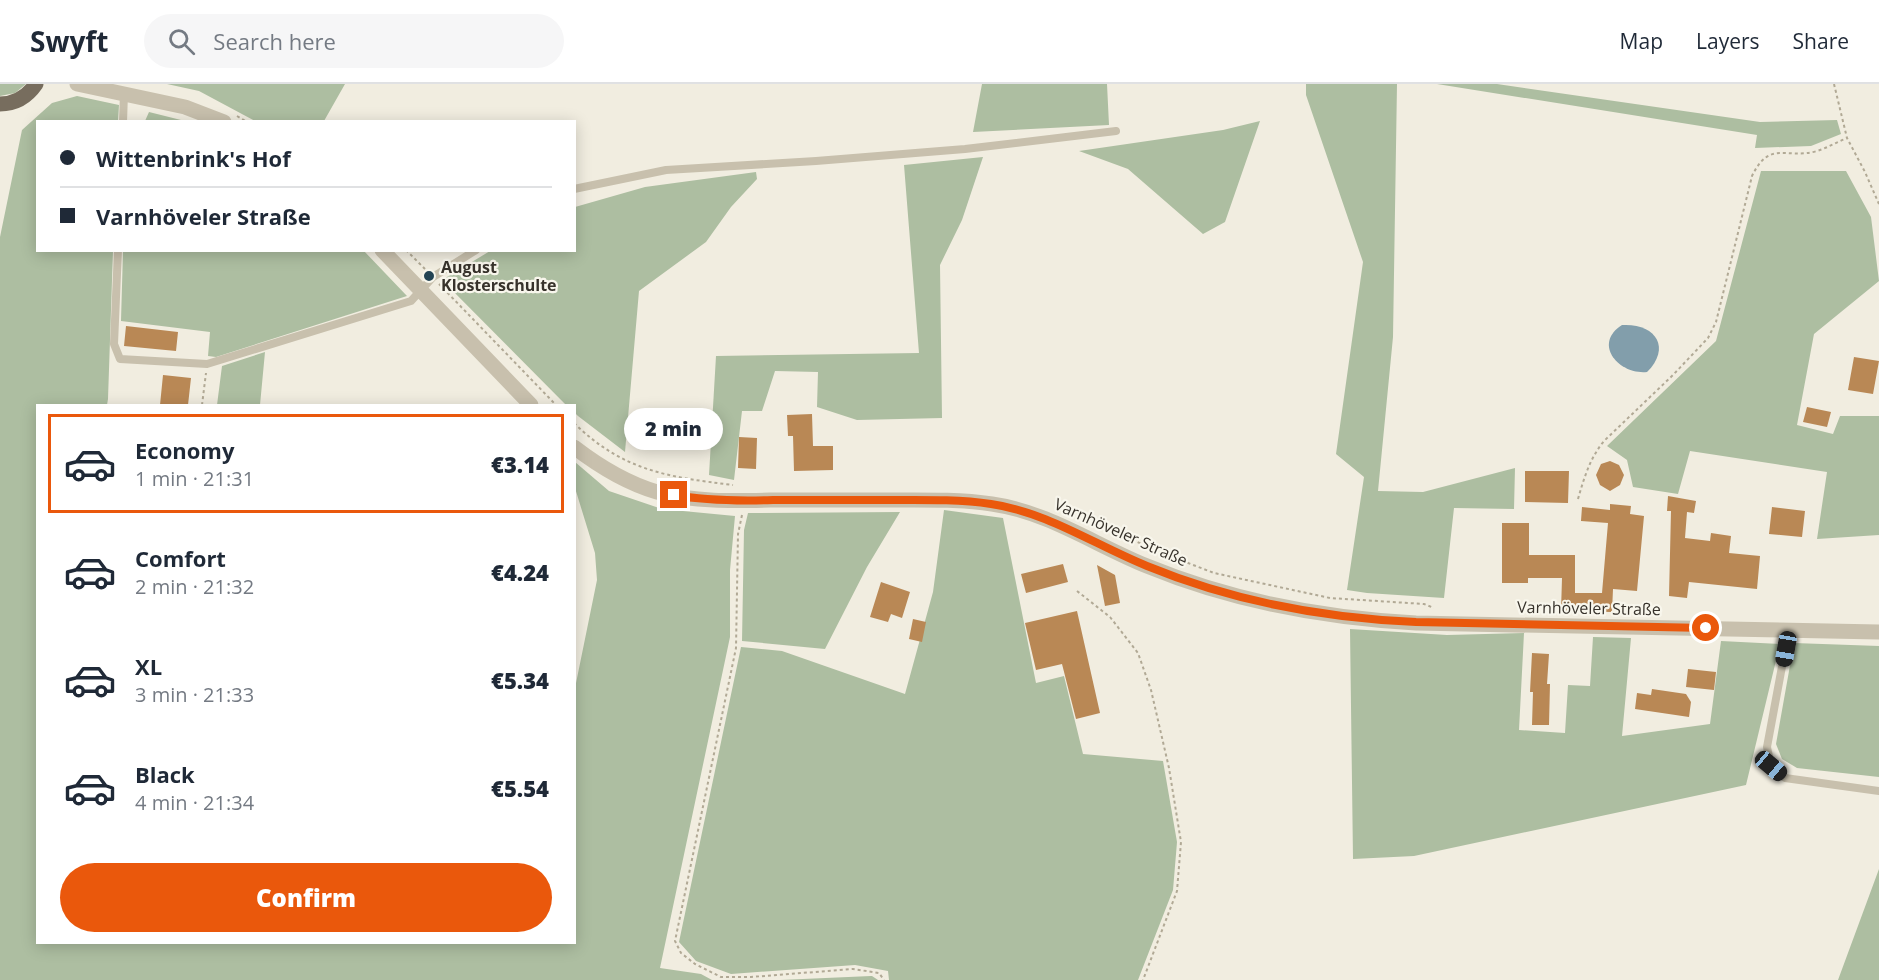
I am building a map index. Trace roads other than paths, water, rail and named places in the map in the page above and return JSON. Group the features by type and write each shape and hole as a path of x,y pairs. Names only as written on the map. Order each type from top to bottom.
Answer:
{"main road":[{"path":"0,104 15,102 23,98 36,84"}],"street":[{"path":"77,84 185,107 219,120"},
{"path":"384,252 530,404"},
{"name":"Varnhöveler Straße","path":"576,449 596,465 625,480 657,492 690,498 745,501 929,500 990,504 1010,508 1049,519 1115,552 1181,579 1255,600 1331,615 1376,621 1879,632"}],"lane":[{"path":"123,120 124,93"},
{"path":"576,189 666,170 942,151 1116,131"},
{"path":"118,252 114,344 120,359 207,364 411,301 433,277 473,252"},
{"path":"1789,629 1767,747 1771,766 1785,778 1879,791"}],"water":[{"path":"1622,325 1643,328 1656,338 1659,346 1658,354 1647,372 1627,369 1613,357 1609,349 1609,341 1613,333"}],"place":[{"name":"August Klosterschulte","path":"429,276"}]}
